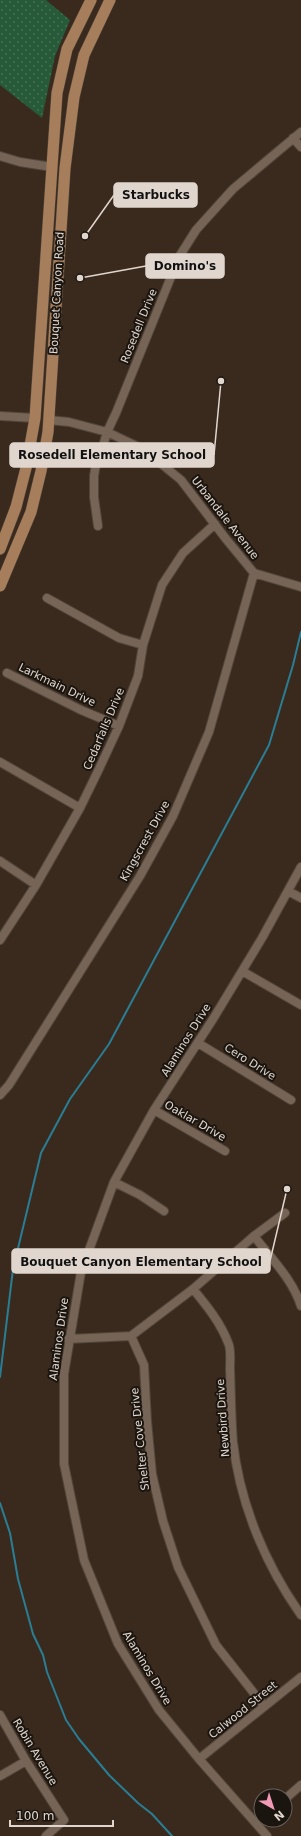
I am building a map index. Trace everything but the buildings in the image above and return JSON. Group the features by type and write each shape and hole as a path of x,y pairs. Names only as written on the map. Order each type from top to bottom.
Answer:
{"main road":[{"name":"Bouquet Canyon Road","path":"0,549 16,507 26,468 35,418 57,93 67,49 91,0"},
{"name":"Bouquet Canyon Road","path":"0,586 31,512 41,471 49,420 59,286 65,168 74,96 84,55 110,0"},
{"path":"52,168 65,168"},
{"path":"49,208 54,226 51,293 54,293 59,286"},
{"path":"35,418 49,420"}],"street":[{"name":"Rosedell Drive","path":"98,526 94,497 94,476 96,464 107,432 179,257 196,230 233,189 301,132"},
{"path":"293,138 301,147"},
{"path":"0,156 20,162 52,168"},
{"path":"0,416 35,418"},
{"name":"Urbandale Avenue","path":"49,420 69,422 107,432 143,449 176,476 254,573 301,587"},
{"name":"Cedarfalls Drive","path":"0,940 36,885 80,808 119,726 138,676 143,645 162,585 182,553 215,524"},
{"name":"Kingscrest Drive","path":"0,1095 9,1085 140,876 173,816 210,732 254,573"},
{"path":"47,598 119,638 143,645"},
{"name":"Larkmain Drive","path":"8,673 81,710 119,726"},
{"path":"0,762 80,808"},
{"path":"0,861 36,885"},
{"name":"Alaminos Drive","path":"253,1815 199,1759 159,1710 118,1644 84,1560 64,1464 64,1374 68,1339 81,1272 114,1182 154,1110 198,1043 242,971 301,866"},
{"path":"288,891 301,898"},
{"path":"242,971 301,1005"},
{"name":"Cero Drive","path":"198,1043 291,1100"},
{"name":"Oaklar Drive","path":"154,1110 225,1151"},
{"path":"114,1182 140,1195 164,1211"},
{"path":"68,1339 131,1336 193,1289 254,1236 285,1213"},
{"path":"254,1236 296,1293 301,1306"},
{"name":"Newbird Drive","path":"193,1289 216,1318 229,1346 233,1442 240,1480 250,1515 264,1553 282,1588 301,1615"},
{"name":"Shelter Cove Drive","path":"131,1336 144,1365 152,1474 163,1521 178,1568 216,1645 264,1706"},
{"name":"Calwood Street","path":"199,1759 301,1677"},
{"name":"Robin Avenue","path":"0,1715 26,1761 64,1820 46,1836"},
{"path":"0,1776 26,1761"},
{"path":"293,1792 301,1785"}],"green space":[{"path":"0,0 46,0 70,20 55,56 42,118 0,85"}],"waterway":[{"path":"0,1377 13,1269 41,1153 70,1099 109,1044 269,745 293,665 301,632"},
{"path":"0,1503 10,1533 18,1579 33,1634 43,1655 47,1672 66,1720 79,1739 109,1775 138,1803 152,1814 172,1836"}],"place":[{"name":"Starbucks","path":"85,236"},
{"name":"Domino's","path":"80,278"},
{"name":"Rosedell Elementary School","path":"221,381"},
{"name":"Bouquet Canyon Elementary School","path":"287,1189"}]}
